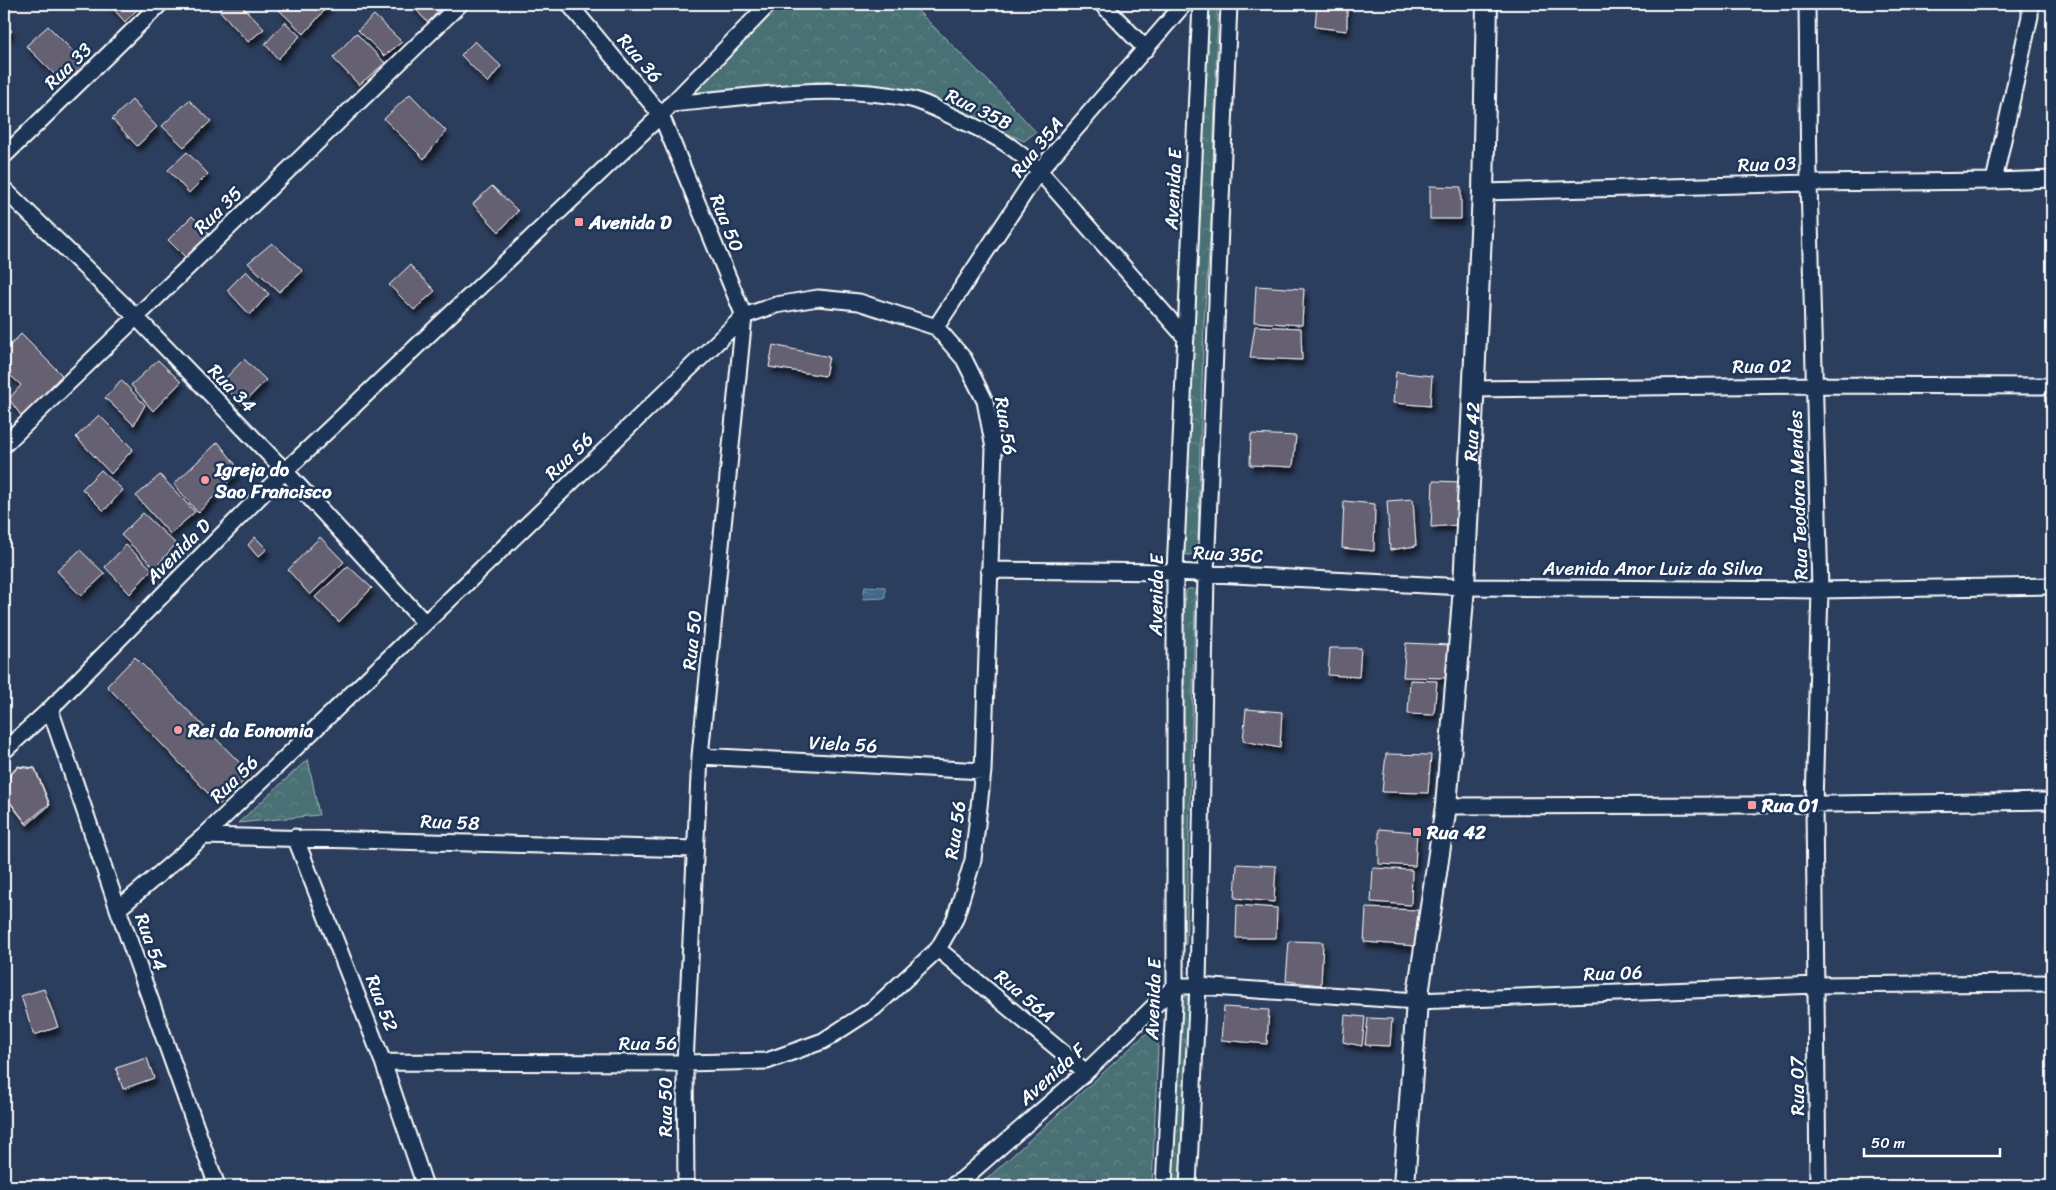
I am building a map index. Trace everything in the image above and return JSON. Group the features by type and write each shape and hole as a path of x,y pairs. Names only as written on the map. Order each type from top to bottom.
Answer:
{"street":[{"name":"Rua 33","path":"4,156 160,4"},
{"name":"Rua 35","path":"4,445 460,4"},
{"name":"Rua 36","path":"569,4 666,110"},
{"name":"Avenida D","path":"4,751 50,710 285,471 666,110 769,4"},
{"path":"1102,4 1146,49"},
{"name":"Rua 35A","path":"936,326 1039,171 1184,4"},
{"name":"Avenida E","path":"1164,1186 1175,986 1175,572 1201,4"},
{"path":"1188,1186 1198,986 1206,573 1229,4"},
{"name":"Rua 42","path":"1404,1186 1417,1001 1446,806 1464,587 1483,192 1487,4"},
{"name":"Rua Teodora Mendes","path":"1807,4 1809,183 1820,590 1814,804 1816,985"},
{"path":"1994,182 2030,16 2030,4"},
{"name":"Rua 35B","path":"666,110 808,92 860,93 912,100 995,136 1022,154 1039,171 1186,338"},
{"name":"Rua 50","path":"666,110 744,316 700,756 685,1063 686,1186"},
{"name":"Rua 03","path":"1483,192 1809,183 1994,182 2052,179"},
{"name":"Rua 34","path":"4,189 136,316 285,471 425,623"},
{"name":"Rua 56","path":"118,910 204,836 744,316 776,305 818,298 859,302 936,326 964,359 985,401 994,448 983,771 973,860 955,918 938,950 874,1008 824,1041 767,1061 685,1063 383,1062"},
{"name":"Rua 02","path":"1472,390 1815,386 2052,386"},
{"name":"Rua 35C","path":"989,570 1206,573 1464,587"},
{"name":"Avenida Anor Luiz da Silva","path":"1464,587 1820,590 2052,586"},
{"name":"Rua 54","path":"50,710 118,910 217,1186"},
{"name":"Viela 56","path":"700,756 983,771"},
{"path":"1446,806 2052,801"},
{"name":"Rua 58","path":"204,836 295,837 694,850"},
{"name":"Rua 52","path":"295,837 383,1062 425,1186"},
{"name":"Rua 56A","path":"938,950 1086,1072"},
{"name":"Rua 06","path":"1175,986 1417,1001 1816,985 2052,983"},
{"name":"Rua 07","path":"1816,985 1818,1186"},
{"name":"Avenida F","path":"952,1186 962,1180 1086,1072 1175,986"}],"green space":[{"path":"782,4 911,4 1036,132 1024,141 917,92 822,81 703,98 697,93 695,88 697,82"},
{"path":"1215,5 1218,16 1211,224 1204,323 1198,546 1196,554 1190,555 1183,554 1201,196 1208,11 1209,7"},
{"path":"1194,589 1195,591 1195,607 1186,944 1181,948 1184,613 1186,591"},
{"path":"308,759 319,815 238,823"},
{"path":"1185,996 1189,1003 1179,1186 1170,1186 1180,999"},
{"path":"1159,1022 1152,1186 979,1186"}],"water":[{"path":"865,586 885,587 885,598 863,599"}],"building":[{"path":"109,4 143,4 125,22"},
{"path":"226,4 240,4 264,29 248,42 219,10"},
{"path":"286,4 329,5 304,34 279,10"},
{"path":"411,4 444,4 428,23"},
{"path":"1317,4 1347,4 1347,31 1315,27"},
{"path":"374,15 402,42 384,56 358,30"},
{"path":"4,22 12,31 4,39"},
{"path":"285,22 300,36 278,59 265,44"},
{"path":"48,26 89,67 67,87 26,46"},
{"path":"356,33 385,63 359,85 333,58"},
{"path":"475,41 501,66 488,83 461,55"},
{"path":"410,94 446,131 424,159 384,119"},
{"path":"132,100 157,127 137,146 112,119"},
{"path":"189,100 211,121 184,147 162,126"},
{"path":"187,152 208,174 189,193 168,170"},
{"path":"492,186 518,211 499,232 473,204"},
{"path":"1430,186 1461,187 1461,219 1430,219"},
{"path":"192,216 212,236 188,260 168,240"},
{"path":"272,243 303,271 279,292 248,263"},
{"path":"410,265 435,291 414,310 389,285"},
{"path":"246,271 269,294 250,315 227,290"},
{"path":"1256,286 1304,289 1302,325 1254,322"},
{"path":"1255,326 1301,328 1302,360 1250,358"},
{"path":"21,334 62,375 22,417 9,399 21,385 4,370 4,352"},
{"path":"773,345 829,357 825,376 769,367"},
{"path":"244,359 266,380 242,405 221,383"},
{"path":"158,360 181,382 153,411 131,385"},
{"path":"1396,372 1432,376 1430,406 1393,403"},
{"path":"121,380 145,405 134,425 105,398"},
{"path":"99,415 133,449 111,474 76,437"},
{"path":"1251,434 1296,436 1293,467 1250,465"},
{"name":"Igreja do Sao Francisco","path":"218,442 236,465 235,475 198,513 174,484"},
{"path":"101,470 123,490 104,511 82,489"},
{"path":"160,475 195,512 170,534 136,496"},
{"path":"1433,481 1461,482 1459,525 1431,527"},
{"path":"1413,499 1416,546 1390,550 1387,501"},
{"path":"1344,501 1375,504 1374,551 1342,548"},
{"path":"143,513 176,544 155,568 121,535"},
{"path":"255,537 267,549 258,557 248,545"},
{"path":"320,537 344,562 310,595 288,570"},
{"path":"126,545 152,569 130,594 105,567"},
{"path":"80,550 105,574 81,596 57,571"},
{"path":"348,566 372,588 339,622 315,597"},
{"path":"1406,643 1449,645 1448,678 1403,677"},
{"path":"1330,648 1361,648 1359,677 1328,675"},
{"name":"Rei da Eonomia","path":"135,657 251,774 219,805 107,686"},
{"path":"1410,680 1437,681 1434,715 1408,714"},
{"path":"1246,709 1282,712 1280,748 1243,741"},
{"path":"1386,754 1431,755 1428,793 1382,792"},
{"path":"18,766 35,768 50,805 27,825 4,795 4,781"},
{"path":"18,767 35,769 49,804 26,823 4,794 4,783"},
{"path":"1379,829 1417,832 1415,866 1379,864"},
{"path":"1237,864 1276,866 1274,902 1235,898"},
{"path":"1373,868 1412,870 1411,905 1371,902"},
{"path":"1237,905 1277,908 1276,938 1236,938"},
{"path":"1366,908 1418,910 1415,946 1364,942"},
{"path":"1289,941 1323,942 1321,985 1286,981"},
{"path":"44,989 58,1027 34,1035 21,996"},
{"path":"1224,1007 1269,1010 1267,1044 1221,1040"},
{"path":"1345,1015 1365,1017 1362,1046 1343,1042"},
{"path":"1368,1018 1392,1019 1390,1046 1365,1045"},
{"path":"147,1058 154,1078 123,1089 116,1068"}],"place":[{"name":"Avenida D","path":"579,222"},
{"name":"Igreja do Sao Francisco","path":"205,480"},
{"name":"Rei da Eonomia","path":"178,730"},
{"name":"Rua 01","path":"1752,805"},
{"name":"Rua 42","path":"1417,832"}]}
